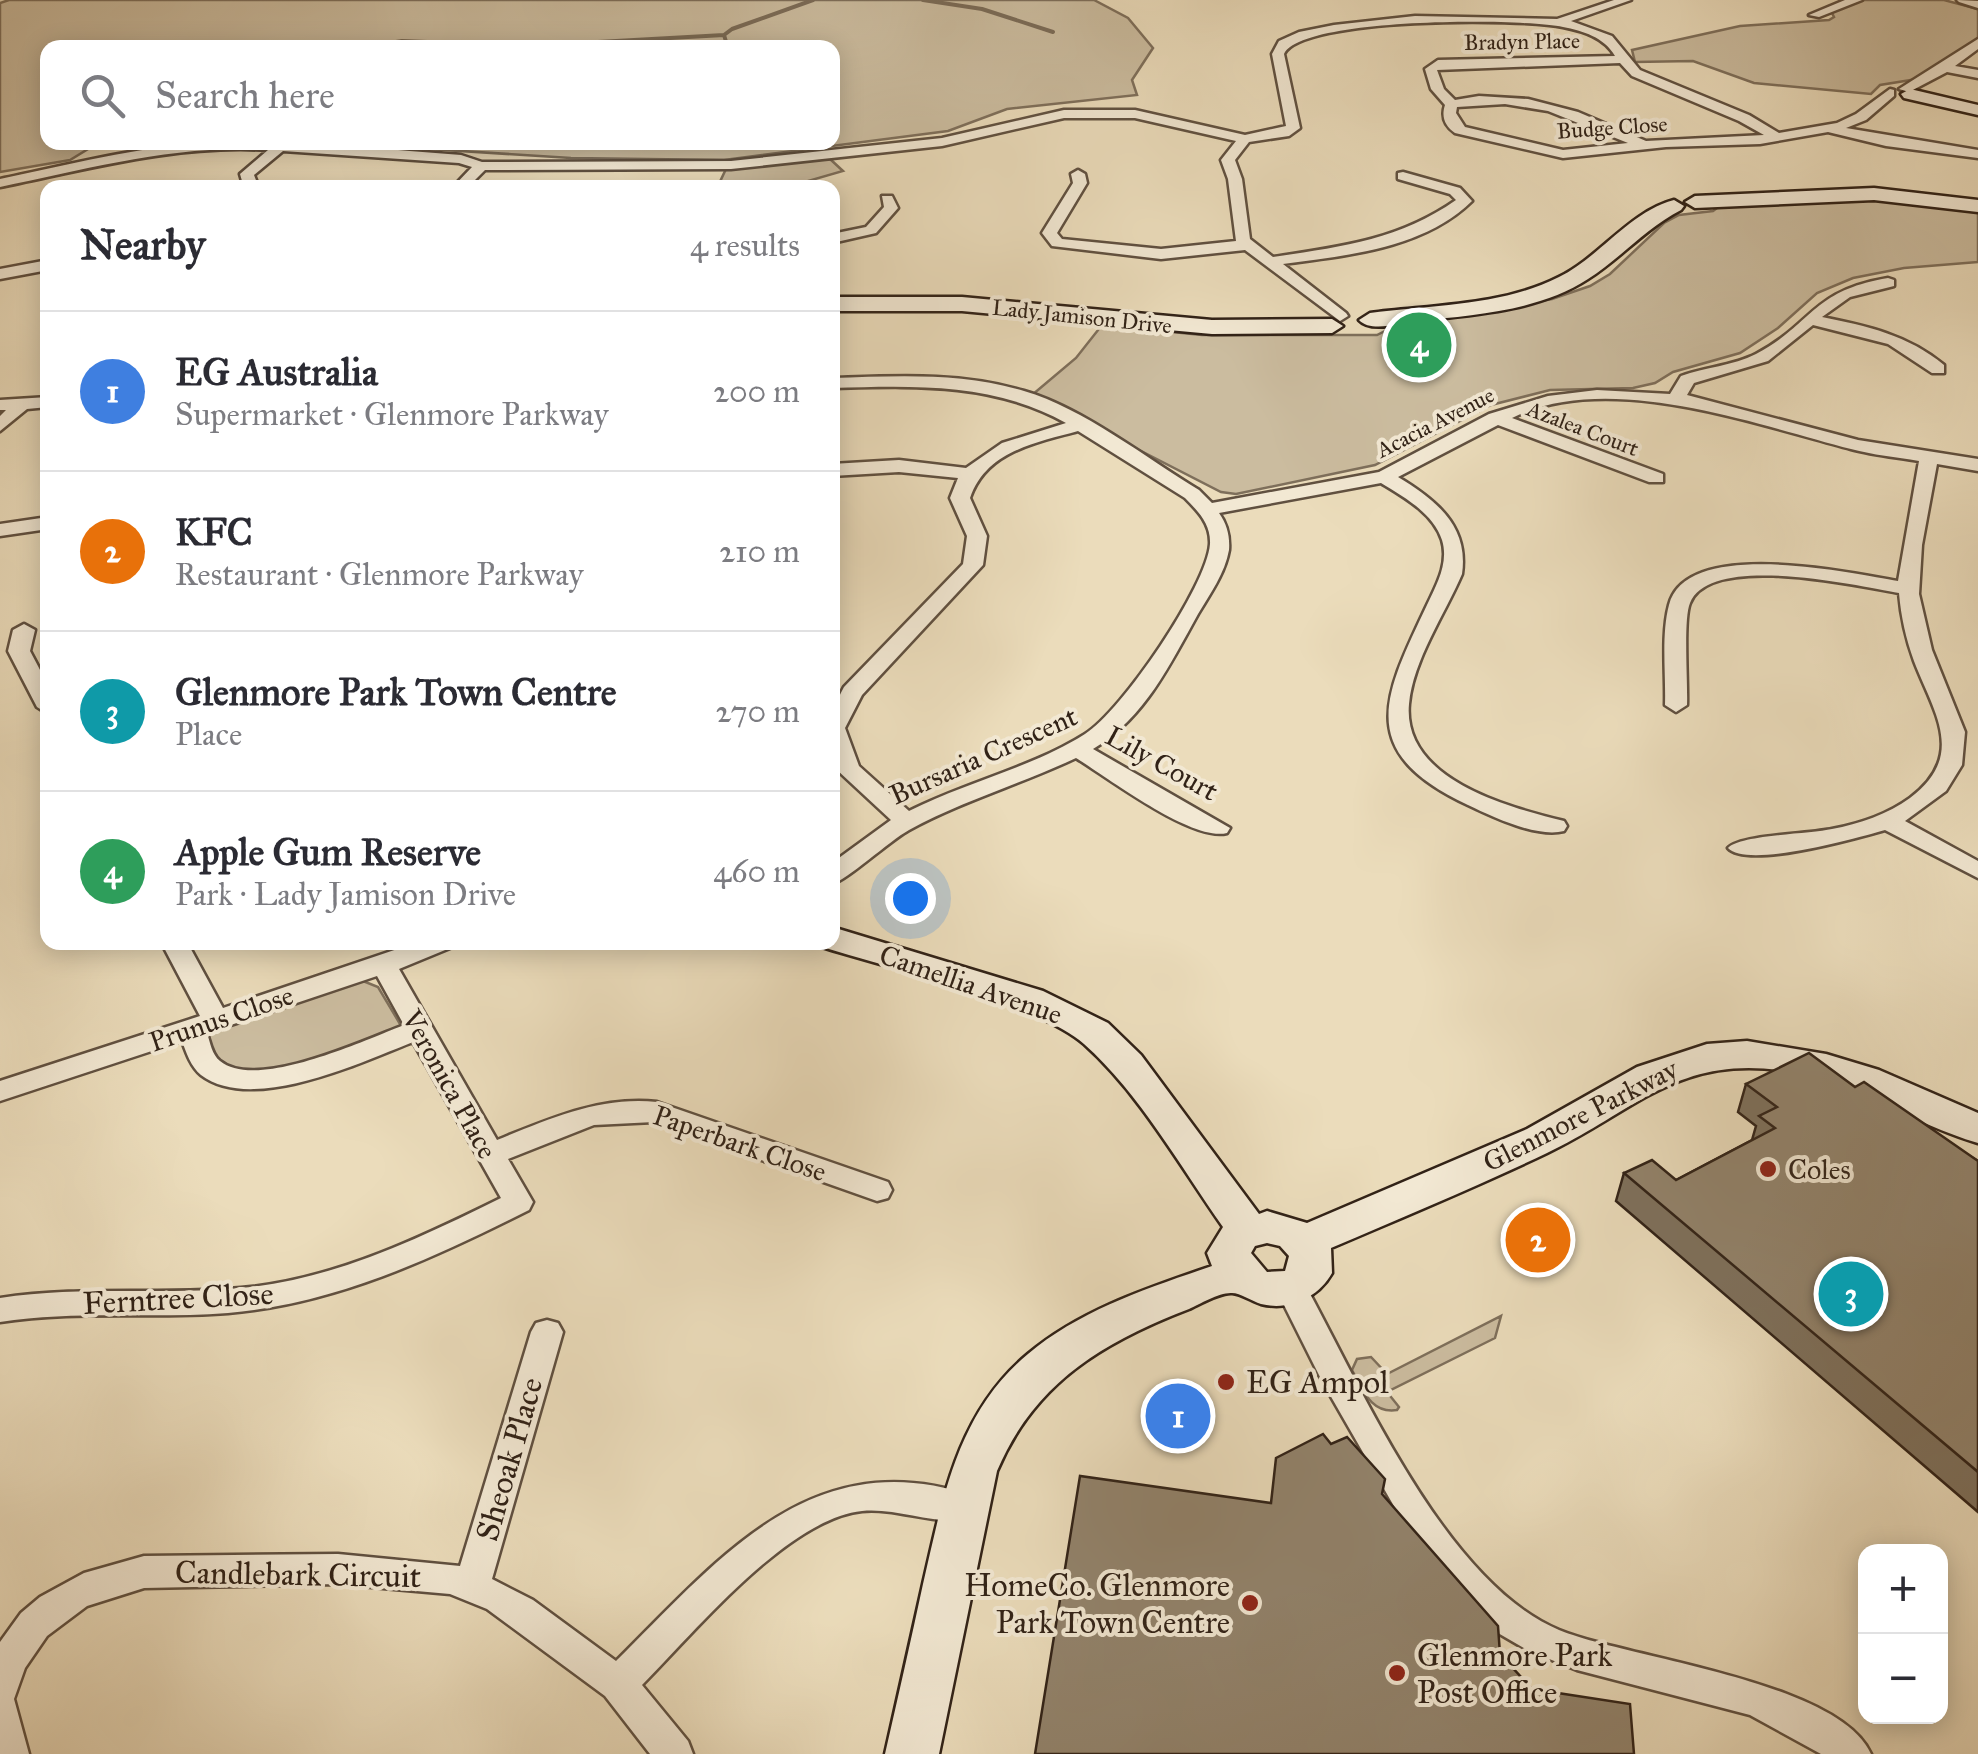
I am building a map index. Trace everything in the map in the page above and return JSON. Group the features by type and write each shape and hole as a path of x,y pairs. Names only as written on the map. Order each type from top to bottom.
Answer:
{"street":[{"path":"348,150 462,159 480,166 716,167 924,145 1050,116 1106,112 1146,116 1245,139 1293,128 1278,54 1282,44 1301,33 1372,22 1558,22 1626,0"},
{"path":"1815,15 1856,0"},
{"path":"1963,0 1978,6"},
{"path":"1558,22 1611,40 1620,48 1622,59 1639,74 1744,118 1778,138"},
{"path":"1831,130 1861,117 1944,68 1978,43"},
{"name":"Bradyn Place","path":"1432,76 1431,69 1438,64 1460,62 1622,59"},
{"path":"1944,68 1978,74"},
{"name":"Budge Close","path":"1432,76 1441,96 1452,104 1448,112 1457,128 1544,151 1573,154 1644,145 1778,138 1831,130"},
{"path":"1902,92 1978,110"},
{"path":"1452,104 1479,100 1544,103 1644,145"},
{"path":"1831,130 1978,154"},
{"path":"1245,139 1228,160 1246,245 1336,320"},
{"path":"0,183 164,150"},
{"path":"246,180 247,174 277,150"},
{"path":"467,180 480,166"},
{"path":"1078,174 1080,184 1048,242 1161,254 1246,245"},
{"path":"1267,262 1370,247 1408,237 1436,222 1469,196 1403,176"},
{"name":"Lady Jamison Drive","path":"840,304 962,304 1212,327 1336,320 1361,331 1370,328 1370,320 1511,300 1555,287 1579,275 1648,218 1685,204 1861,194 1978,206"},
{"path":"840,237 874,228 891,208 887,199"},
{"path":"0,274 40,266"},
{"path":"1677,398 1687,380 1760,358 1778,347 1838,294 1888,283"},
{"path":"1808,318 1899,341 1938,369"},
{"path":"840,383 905,379 970,384 1036,401 1182,488 1208,509"},
{"name":"Acacia Avenue","path":"1208,509 1384,477 1496,418 1528,406 1568,398 1618,395 1677,398 1741,411 1857,445 1978,465"},
{"path":"0,405 40,403"},
{"path":"0,426 22,404"},
{"name":"Azalea Court","path":"1496,418 1656,478"},
{"path":"840,715 852,692 973,565 978,536 960,498 968,474 1007,448 1081,425"},
{"path":"1740,848 1818,841 1887,822 1912,808 1934,787 1950,761 1954,738 1918,639 1908,589 1928,458"},
{"path":"840,470 899,466 968,474"},
{"path":"1384,477 1435,513 1449,532 1456,554 1452,574 1397,705 1404,740 1428,770 1469,797 1506,814 1555,826"},
{"name":"Bursaria Crescent","path":"840,869 864,846 906,821 1077,749 1109,728 1130,707 1216,567 1220,542 1208,509"},
{"path":"0,530 40,524"},
{"path":"1676,705 1679,603 1685,593 1704,580 1742,571 1780,570 1908,589"},
{"path":"24,630 18,642 20,656 40,693"},
{"path":"840,747 848,769 906,821"},
{"name":"Lily Court","path":"1077,749 1185,814 1218,828"},
{"path":"1887,822 1978,871"},
{"name":"Camellia Avenue","path":"840,941 1030,1000 1094,1032 1127,1064 1243,1252"},
{"path":"177,950 203,1022 208,1067 224,1076 255,1082 420,1030"},
{"name":"Prunus Close","path":"0,1091 384,966 422,950"},
{"name":"Veronica Place","path":"384,966 518,1202"},
{"name":"Glenmore Parkway","path":"1304,1242 1543,1138 1663,1070 1704,1058 1751,1054 1809,1062 1877,1084 1978,1129"},
{"name":"Paperbark Close","path":"489,1155 600,1114 632,1108 657,1112 877,1190"},
{"name":"Ferntree Close","path":"0,1310 37,1304 244,1299 299,1291 474,1226 518,1202"},
{"path":"912,1754 964,1507 985,1440 1008,1404 1041,1368 1104,1326 1282,1229 1304,1242 1313,1263 1306,1278 1291,1287 1268,1289 1254,1285 1243,1252"},
{"path":"1291,1287 1312,1332 1434,1544 1488,1606 1522,1630 1574,1652 1770,1704 1818,1729 1852,1754"},
{"name":"Sheoak Place","path":"472,1586 547,1332"},
{"path":"618,1684 763,1543 805,1513 843,1500 871,1496 964,1507"},
{"name":"Candlebark Circuit","path":"0,1689 18,1645 32,1628 66,1599 113,1577 156,1572 338,1570 427,1574 472,1586 520,1611 618,1684 674,1754"},
{"path":"0,1710 10,1754"}],"shaded area":[{"path":"1094,0 1128,18 1153,48 1132,80 1137,95 1007,109 948,131 840,145 840,40 40,40 40,150 86,150 70,160 0,172 0,3"},
{"path":"1863,0 1944,0 1978,9 1978,39 1917,79 1880,85 1871,94 1754,83 1693,61 1635,62 1632,50 1740,26 1829,20 1834,17 1831,11"},
{"path":"445,150 801,150 724,160 571,158"},
{"path":"830,159 843,171 812,180 721,180 726,169"},
{"path":"1873,200 1978,212 1978,262 1904,268 1853,278 1817,293 1778,328 1740,353 1633,388 1550,390 1491,405 1375,465 1236,494 1221,492 1032,395 1076,358 1102,325 1202,335 1377,335 1393,327 1552,299 1590,286 1610,274 1664,223 1679,215 1713,211 1721,205"},
{"path":"358,979 378,987 403,1029 263,1075 219,1065 202,1028"},
{"path":"1501,1316 1495,1338 1387,1392 1399,1407 1397,1410 1374,1404 1352,1370 1357,1359 1371,1357 1387,1374"}],"building":[{"path":"1809,1053 1855,1087 1864,1082 1978,1161 1978,1472 1624,1173 1652,1160 1676,1180 1775,1128 1759,1116 1777,1107 1746,1084"},
{"name":"HomeCo. Glenmore Park Town Centre","path":"1323,1434 1331,1444 1347,1437 1385,1479 1382,1494 1498,1626 1500,1654 1532,1689 1630,1704 1634,1754 1035,1754 1080,1476 1271,1503 1276,1458"}],"waterway":[{"path":"724,35 813,0"},
{"path":"923,0 982,9 1053,32"},
{"path":"634,40 724,35"},
{"path":"724,35 726,40"}],"place":[{"name":"Apple Gum Reserve","path":"1419,345"},
{"name":"Coles","path":"1768,1169"},
{"name":"KFC","path":"1538,1240"},
{"name":"Glenmore Park Town Centre","path":"1851,1294"},
{"name":"EG Ampol","path":"1226,1382"},
{"name":"EG Australia","path":"1178,1416"},
{"name":"HomeCo. Glenmore Park Town Centre","path":"1250,1603"},
{"name":"Glenmore Park Post Office","path":"1397,1673"}]}
